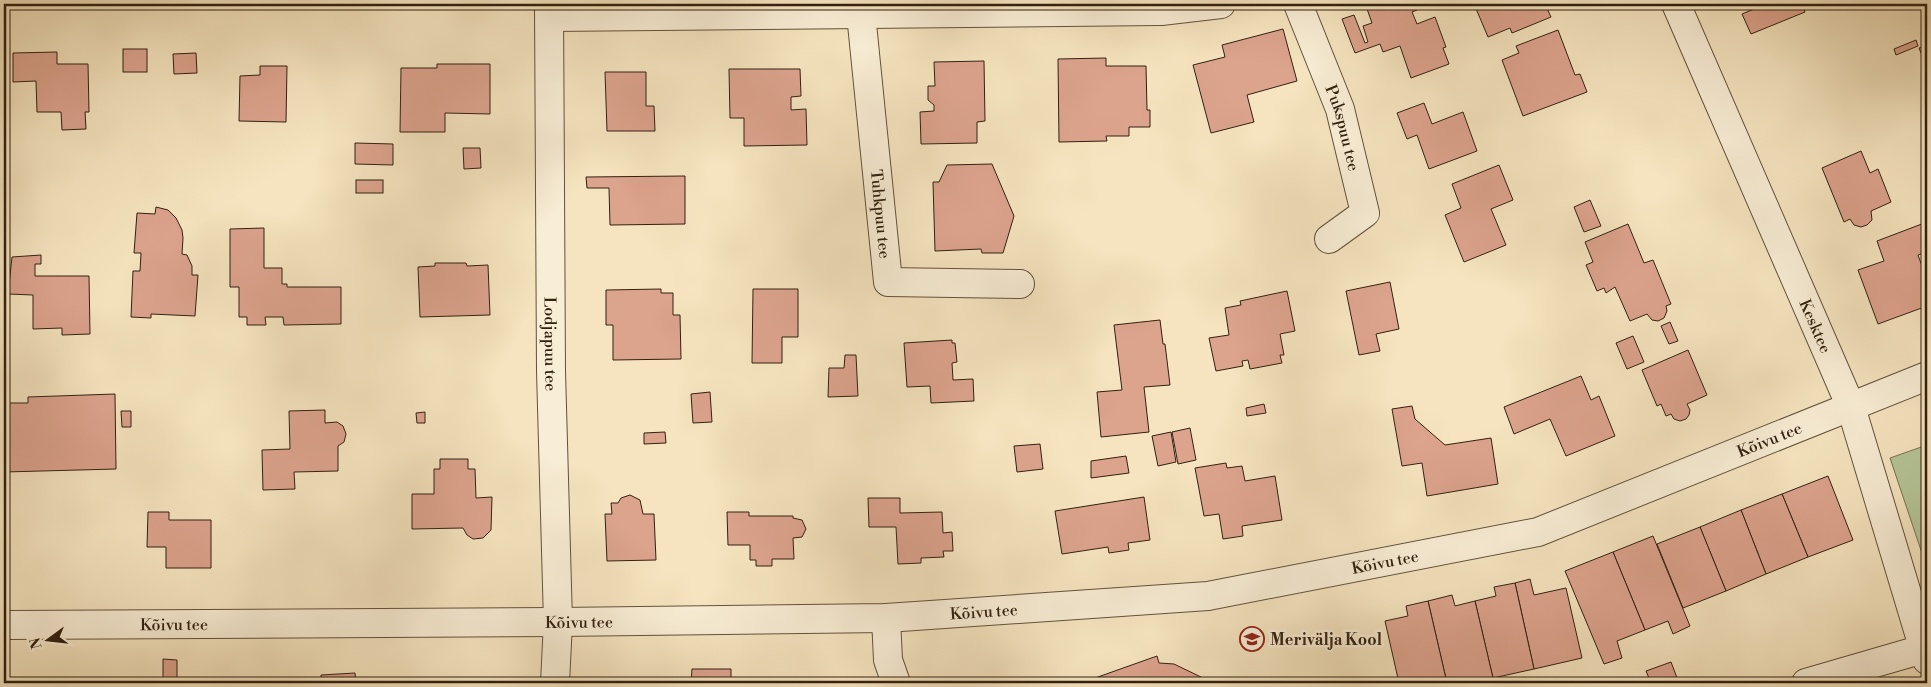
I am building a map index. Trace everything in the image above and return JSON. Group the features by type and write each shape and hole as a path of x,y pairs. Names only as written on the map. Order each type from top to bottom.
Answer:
{"street":[{"path":"549,10 860,9 1162,11 1222,4"},
{"name":"Pukspuu tee","path":"1298,4 1340,109 1365,213 1329,239"},
{"name":"Kesktee","path":"1676,4 1851,407 1925,654"},
{"name":"Tuhkpuu tee","path":"860,9 888,282 1020,284"},
{"name":"Lodjapuu tee","path":"549,10 551,371 558,622 555,683"},
{"name":"Kõivu tee","path":"4,625 886,618 1208,596 1538,532 1927,376"},
{"path":"886,618 888,660 896,683"},
{"path":"1806,683 1925,654"}],"green space":[{"path":"1927,445 1927,568 1890,458"}],"building":[{"path":"1371,4 1415,4 1417,10 1412,12 1417,24 1435,17 1446,47 1443,48 1449,64 1411,78 1400,46 1383,52 1380,44 1355,53 1342,19 1354,15 1365,43 1368,42 1363,26 1372,23 1366,6"},
{"path":"1474,4 1545,4 1551,17 1512,33 1510,28 1488,37"},
{"path":"1758,4 1802,4 1805,12 1751,34 1742,14 1759,7"},
{"path":"1283,29 1297,81 1247,95 1254,122 1211,133 1193,65 1225,57 1222,45"},
{"path":"1558,30 1575,75 1580,74 1587,92 1523,116 1502,60 1519,53 1516,46"},
{"path":"1916,40 1918,46 1896,55 1894,49"},
{"path":"1927,45 1927,68 1919,48"},
{"path":"123,49 147,49 147,72 123,72"},
{"path":"57,52 57,64 88,64 89,112 85,112 86,129 62,130 61,112 37,112 36,81 13,82 13,53"},
{"path":"196,53 197,73 174,74 173,54"},
{"path":"1106,58 1106,66 1146,66 1147,110 1150,110 1150,127 1129,127 1129,136 1106,136 1107,141 1059,142 1058,59"},
{"path":"984,61 985,121 977,122 977,143 921,144 920,112 934,111 934,105 928,100 928,86 935,86 934,62"},
{"path":"437,64 490,64 490,114 445,113 445,132 400,132 401,68 437,68"},
{"path":"260,66 287,66 286,122 239,121 240,76 260,75"},
{"path":"729,69 800,69 801,96 791,97 791,110 806,109 807,145 744,146 744,118 730,118"},
{"path":"605,72 646,72 646,106 654,106 655,131 607,131"},
{"path":"1424,103 1432,124 1463,112 1477,151 1429,169 1417,135 1407,139 1397,113"},
{"path":"355,143 393,144 393,165 355,164"},
{"path":"463,148 480,148 481,168 464,169"},
{"path":"1861,151 1870,173 1878,169 1891,202 1871,211 1872,220 1867,225 1861,227 1854,225 1850,219 1844,222 1822,168"},
{"path":"992,164 1014,216 1003,253 982,253 981,249 935,251 933,182 939,182 947,165"},
{"path":"1499,165 1513,200 1491,209 1506,245 1464,262 1445,215 1461,208 1452,184"},
{"path":"685,176 685,224 610,225 609,188 587,188 586,177"},
{"path":"356,180 383,180 383,193 356,193"},
{"path":"1590,200 1601,226 1584,232 1574,207"},
{"path":"156,207 168,210 176,218 182,230 182,254 187,255 192,266 192,275 198,275 195,316 151,314 151,318 131,317 133,271 140,271 141,253 134,253 137,213 155,214"},
{"path":"1927,222 1927,252 1918,255 1927,280 1927,306 1878,324 1858,270 1884,261 1877,241"},
{"path":"1628,224 1644,263 1653,260 1671,304 1666,306 1667,311 1664,318 1658,321 1652,320 1647,314 1630,321 1615,287 1606,293 1604,288 1597,291 1586,265 1593,262 1585,242"},
{"path":"264,228 264,268 282,268 282,284 287,284 287,287 341,287 341,324 284,325 283,317 265,317 266,325 247,325 247,317 239,317 239,287 230,287 230,229"},
{"path":"41,255 41,264 35,264 35,276 89,276 90,334 62,335 62,328 33,329 33,295 8,294 12,257"},
{"path":"435,263 466,263 467,266 488,265 490,315 420,317 418,267 435,266"},
{"path":"1390,282 1399,329 1376,334 1380,351 1359,355 1346,291"},
{"path":"661,289 661,293 673,293 673,315 680,315 681,359 613,360 613,325 606,325 606,290"},
{"path":"753,289 798,289 798,337 782,337 782,363 752,363"},
{"path":"1287,291 1295,331 1280,334 1284,355 1280,355 1282,363 1250,369 1248,360 1242,361 1243,366 1216,371 1209,338 1229,335 1225,308 1241,305 1240,301"},
{"path":"1160,320 1170,385 1144,387 1149,432 1101,437 1097,392 1122,390 1114,325"},
{"path":"1670,322 1678,341 1669,344 1661,326"},
{"path":"1633,336 1644,362 1627,369 1616,343"},
{"path":"952,340 952,343 955,343 957,362 952,363 953,380 973,379 974,401 931,403 930,386 907,387 904,343"},
{"path":"1688,350 1707,395 1687,404 1690,410 1689,415 1686,419 1680,421 1674,419 1671,414 1666,416 1661,404 1657,406 1642,370"},
{"path":"845,355 856,355 858,396 828,397 829,368 844,368"},
{"path":"1581,376 1591,400 1599,396 1615,436 1566,456 1550,419 1514,434 1504,407"},
{"path":"710,392 712,422 693,423 691,394"},
{"path":"115,394 116,469 4,472 4,403 28,403 28,397"},
{"path":"1264,404 1266,413 1247,416 1246,408"},
{"path":"1412,406 1415,419 1445,445 1491,438 1498,484 1427,496 1422,463 1402,466 1392,409"},
{"path":"325,410 325,423 337,422 343,426 346,434 344,442 338,446 338,471 294,472 295,489 263,490 262,450 290,449 289,411"},
{"path":"121,411 131,411 131,427 122,427"},
{"path":"425,412 425,423 417,423 416,413"},
{"path":"1190,428 1196,460 1178,464 1172,432"},
{"path":"665,432 666,443 644,444 644,433"},
{"path":"1171,432 1176,462 1158,466 1152,436"},
{"path":"1040,444 1043,469 1017,472 1014,446"},
{"path":"1126,456 1129,473 1091,478 1091,461"},
{"path":"440,459 468,459 468,469 475,469 476,498 492,497 491,530 483,538 473,539 467,535 463,528 412,529 412,494 434,494 434,469 440,469"},
{"path":"1226,463 1227,468 1242,466 1245,481 1275,476 1282,520 1242,526 1243,536 1223,539 1219,514 1204,516 1195,468"},
{"path":"1828,476 1853,540 1808,557 1782,494"},
{"path":"1782,494 1808,557 1766,574 1741,510"},
{"path":"630,495 640,500 643,514 654,514 656,560 607,561 605,514 612,514 611,503 618,503 621,498"},
{"path":"1144,497 1150,540 1128,543 1129,550 1109,553 1108,547 1062,554 1055,511"},
{"path":"868,498 900,498 900,513 942,512 943,533 952,532 953,551 943,551 944,557 921,558 921,563 898,564 896,527 869,527"},
{"path":"1741,510 1766,574 1726,591 1700,527"},
{"path":"148,512 169,512 169,520 211,520 211,568 166,568 166,547 147,547"},
{"path":"727,512 749,512 749,516 793,516 793,518 802,520 806,529 802,537 793,538 794,559 772,559 772,566 756,566 756,560 750,560 750,545 728,545"},
{"path":"1700,527 1726,591 1683,608 1657,544"},
{"path":"1653,536 1690,626 1673,634 1668,621 1645,630 1613,552"},
{"path":"1613,552 1645,630 1617,641 1622,658 1604,664 1565,571"},
{"path":"1530,579 1534,595 1566,588 1582,658 1534,669 1515,583"},
{"path":"1515,583 1534,669 1493,678 1475,601 1496,596 1494,587"},
{"path":"1452,595 1455,606 1475,601 1493,678 1470,683 1447,683 1428,601"},
{"path":"1428,601 1447,683 1399,683 1385,621 1408,616 1406,606"},
{"path":"1157,656 1159,663 1174,664 1203,678 1208,683 1081,683"},
{"path":"163,659 177,660 177,680 233,680 233,683 148,683 148,680 163,681"},
{"path":"1671,662 1679,683 1651,683 1646,671"},
{"path":"692,669 731,669 731,683 691,683"},
{"path":"355,673 356,683 321,683 321,675"},
{"path":"608,679 656,681 656,683 608,683"}],"place":[{"name":"Merivälja Kool","path":"1252,639"}]}
